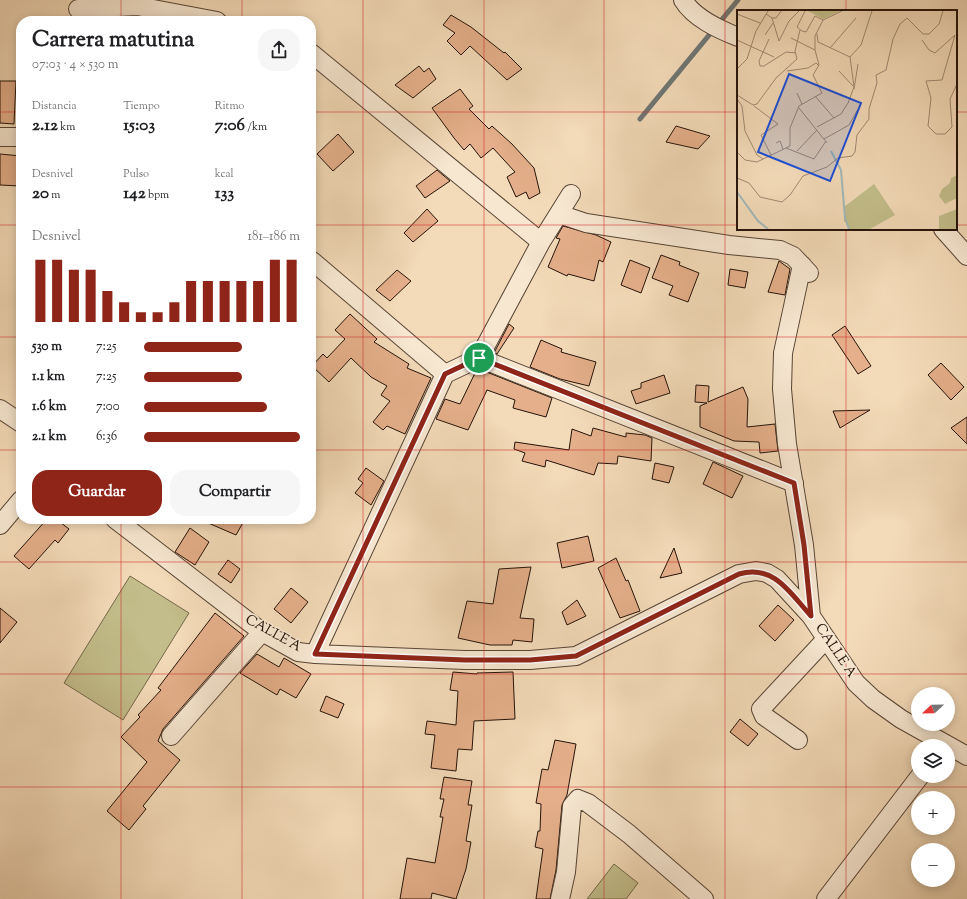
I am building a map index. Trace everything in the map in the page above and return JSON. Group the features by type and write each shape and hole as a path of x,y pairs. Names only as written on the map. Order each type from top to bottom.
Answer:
{"street":[{"path":"683,0 689,10 721,30 737,37"},
{"path":"78,9 137,6 190,16"},
{"path":"316,57 541,242"},
{"path":"0,137 16,137"},
{"path":"315,654 445,374 479,358 541,242 560,214 570,194"},
{"path":"560,214 586,223 729,245 780,250 793,256 806,270 783,353 782,389 787,444 804,545 811,616"},
{"path":"943,230 967,256"},
{"path":"316,264 445,374"},
{"path":"479,358 794,483"},
{"path":"0,409 16,419"},
{"path":"0,525 16,506"},
{"name":"CALLE A","path":"126,524 262,632 298,652 315,654 465,660 530,660 576,656 739,574 756,571 767,573 777,579 811,616 856,683 873,699 933,739"},
{"path":"171,736 262,632"},
{"path":"798,740 764,716 761,709 826,639"},
{"name":"CALLE A","path":"955,750 967,756"},
{"path":"826,899 915,783"},
{"path":"560,899 566,872 572,806 578,799 588,803 629,834 704,899"}],"shaded area":[{"path":"130,576 189,613 123,720 64,683"},
{"path":"614,864 638,883 626,899 587,899"}],"building":[{"path":"451,15 471,27 504,53 505,52 522,69 507,80 470,46 461,55 447,41 455,33 443,25"},
{"path":"419,66 424,72 429,68 436,79 413,98 395,85"},
{"path":"0,81 16,81 14,124 0,123"},
{"path":"460,89 473,106 469,109 489,129 492,126 512,144 534,168 540,193 529,199 526,192 516,197 507,177 515,172 493,148 481,158 470,144 464,150 454,138 432,108"},
{"path":"676,126 710,136 698,149 666,142"},
{"path":"338,134 354,152 333,171 317,154"},
{"path":"0,154 16,156 16,186 0,185"},
{"path":"437,170 450,181 425,198 416,186"},
{"path":"427,209 438,221 413,242 404,233"},
{"path":"563,226 596,235 611,242 603,262 599,260 594,281 568,274 567,276 548,267 560,239 556,238"},
{"path":"661,255 680,262 679,265 699,273 688,302 669,295 673,286 652,278"},
{"path":"630,260 650,268 641,293 621,285"},
{"path":"779,261 790,269 785,295 768,292"},
{"path":"730,269 748,272 745,288 728,285"},
{"path":"397,270 411,281 390,301 376,290"},
{"path":"350,314 377,339 374,342 409,364 407,368 431,378 405,434 387,426 383,430 373,422 390,401 381,395 387,386 371,377 351,358 329,382 316,370 316,362 323,354 327,358 345,339 335,330"},
{"path":"509,324 514,328 497,354 494,353"},
{"path":"845,326 871,366 858,374 832,335"},
{"path":"541,340 562,349 561,352 596,362 589,386 560,379 530,367"},
{"path":"941,363 964,387 951,400 928,375"},
{"path":"479,369 552,398 546,417 513,408 515,400 487,390 468,430 436,419 445,399 460,404 476,371"},
{"path":"664,375 670,393 636,404 631,391 641,388 641,383"},
{"path":"696,385 709,386 708,402 743,387 748,399 747,427 775,424 778,451 760,453 759,442 734,441 700,427 700,406 707,403 695,402"},
{"path":"870,410 840,428 833,411"},
{"path":"967,417 967,444 951,428"},
{"path":"593,428 626,437 626,433 645,435 652,438 651,461 618,456 617,464 598,463 594,475 546,460 545,467 522,461 525,453 514,449 515,442 569,450 572,429 591,436"},
{"path":"713,462 743,476 732,498 703,484"},
{"path":"655,463 674,467 669,483 652,479"},
{"path":"366,468 384,481 371,505 355,493 363,483 358,479"},
{"path":"43,524 62,524 69,529 58,543 55,540 29,569 14,556"},
{"path":"211,524 242,524 236,535"},
{"path":"190,528 209,542 195,565 175,552"},
{"path":"588,536 594,561 562,568 557,543"},
{"path":"674,548 682,573 660,578"},
{"path":"616,558 626,581 628,580 640,611 620,618 598,568"},
{"path":"228,560 240,569 231,583 218,574"},
{"path":"531,567 520,618 534,619 532,642 513,640 512,645 490,645 458,638 467,601 493,604 499,569"},
{"path":"291,588 308,602 291,623 274,609"},
{"path":"577,600 586,616 567,625 562,612"},
{"path":"778,605 794,620 775,641 759,626"},
{"path":"0,608 17,622 0,643"},
{"path":"215,613 244,636 163,729 158,741 180,760 143,806 146,809 129,830 107,811 147,762 121,737 140,717 138,715 161,690 158,688"},
{"path":"257,654 279,667 284,658 311,674 296,698 280,689 277,695 240,673"},
{"path":"453,672 477,674 513,672 515,719 474,721 472,750 458,749 456,771 431,768 435,735 425,734 427,721 456,725 458,691 450,690"},
{"path":"326,696 344,704 338,718 320,711"},
{"path":"740,719 758,734 748,746 730,732"},
{"path":"555,740 576,744 567,795 562,805 556,870 550,899 536,899 543,849 535,847 538,831 540,831 541,804 536,803 542,769 548,770"},
{"path":"444,777 472,781 468,805 472,805 466,841 471,842 466,869 456,899 432,893 431,899 400,899 407,858 435,863 443,817 440,817 444,799 440,799"}],"waterway":[{"path":"640,119 738,0"}],"route":[{"path":"479,358 794,483 804,545 811,616 777,579 767,573 756,571 739,574 576,656 530,660 465,660 315,654 445,374 479,358"}]}
